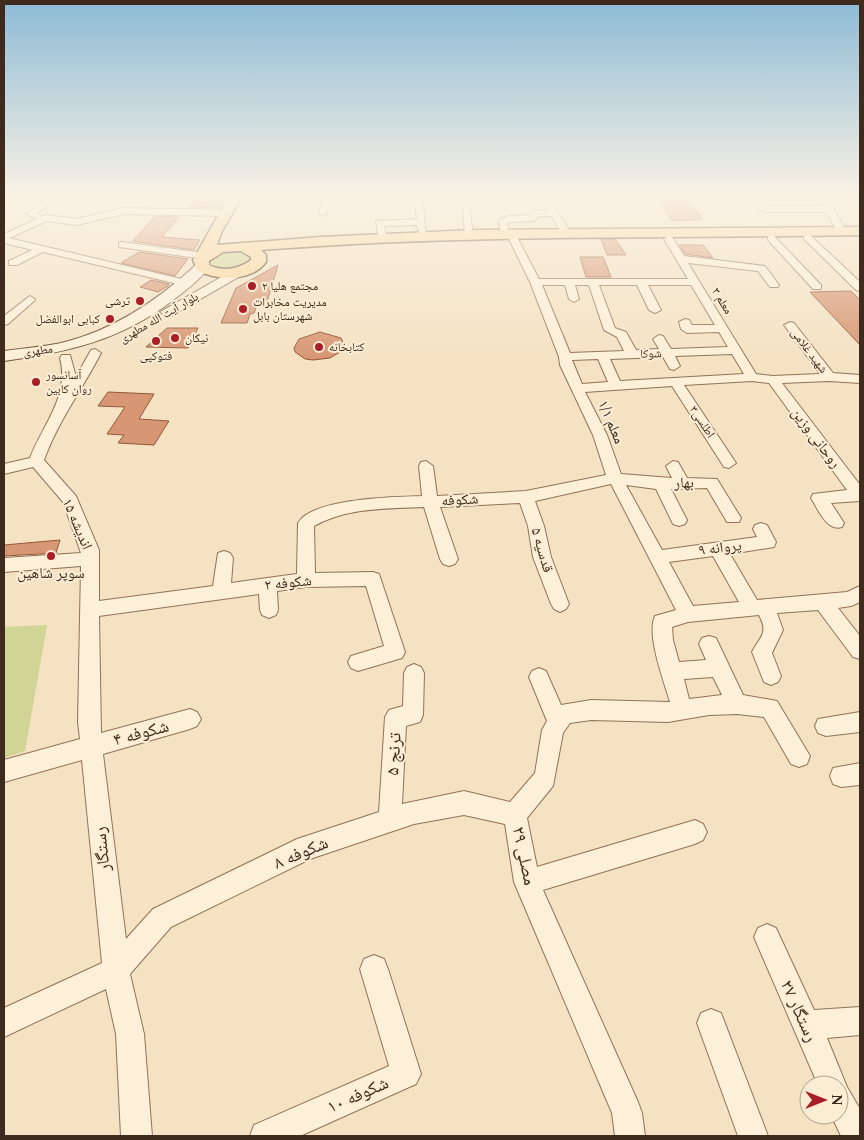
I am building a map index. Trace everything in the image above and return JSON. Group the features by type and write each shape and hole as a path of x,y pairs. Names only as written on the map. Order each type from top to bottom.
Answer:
{"main road":[{"path":"204,259 207,251"},
{"path":"204,259 219,251"},
{"path":"251,251 259,255 258,262 254,265"},
{"path":"204,259 218,273 237,272 254,265 277,251"},
{"name":"بلوار آیت الله مطهری","path":"70,354 172,296 186,283 204,259"},
{"name":"بلوار آیت الله مطهری","path":"70,354 95,354 237,272"},
{"path":"172,296 198,282 208,283 210,288"},
{"path":"9,355 70,354"}],"street":[{"path":"13,263 40,251"},
{"path":"54,251 186,283"},
{"path":"158,251 204,259"},
{"name":"معلم ۱/۱","path":"518,251 535,282 566,357 566,365 579,388 616,478 688,614"},
{"name":"معلم ۳","path":"676,251 752,377"},
{"path":"783,251 817,287"},
{"path":"822,251 860,288"},
{"path":"681,259 761,268 774,285"},
{"path":"535,282 695,282"},
{"path":"569,282 574,299"},
{"path":"593,282 610,330 622,335 632,355"},
{"path":"641,282 655,310"},
{"path":"4,322 30,299"},
{"path":"685,322 687,329 722,328"},
{"name":"شهید غلامی","path":"790,326 829,377"},
{"path":"659,339 674,366"},
{"name":"شوکا","path":"566,357 736,350"},
{"path":"67,399 70,354"},
{"path":"4,469 36,461 40,447 95,354"},
{"path":"603,356 616,387"},
{"path":"579,388 752,377 772,380 829,377 856,379 860,390"},
{"name":"روحانی وزین","path":"772,380 860,495"},
{"name":"اطلسی۳","path":"675,381 729,463"},
{"name":"اندیشه ۱۵","path":"36,461 70,500 90,550 90,559"},
{"path":"426,466 430,501 449,559"},
{"path":"673,466 682,483"},
{"name":"بهار","path":"616,478 661,484 712,482 733,518"},
{"name":"شکوفه","path":"306,580 306,524 323,514 356,506 526,497 616,478"},
{"path":"661,484 679,520"},
{"path":"836,523 819,498 860,495"},
{"name":"قدسیه ۵","path":"526,497 536,526 542,557 560,604"},
{"name":"پروانه ۹","path":"657,557 768,542 761,529"},
{"path":"718,548 758,608 774,626 774,638 762,652 771,676"},
{"path":"220,592 224,558"},
{"path":"4,565 90,559"},
{"name":"رستگار","path":"90,559 89,722 116,970 130,1034 136,1136"},
{"name":"شکوفه ۲","path":"90,610 306,580 372,579 395,652 358,662"},
{"path":"268,585 270,610"},
{"path":"682,710 663,640 662,622 688,614 851,599 860,593"},
{"path":"823,602 860,651"},
{"path":"709,644 718,668 737,704"},
{"path":"672,671 718,668"},
{"name":"ترنج ۵","path":"390,820 396,717 413,715 414,674"},
{"path":"539,677 558,723"},
{"path":"558,723 564,714 591,710 668,712 737,704 770,708 799,756"},
{"name":"شکوفه ۴","path":"4,771 190,719"},
{"path":"826,726 860,722"},
{"name":"مصلی ۲۹","path":"558,723 553,730 545,778 515,815 526,882 627,1113 630,1136"},
{"name":"شکوفه ۸","path":"116,970 162,918 306,848 414,812 464,803 515,815"},
{"path":"526,882 695,832"},
{"name":"رستگار ۲۷","path":"767,937 827,1075"},
{"name":"شکوفه ۱۰","path":"265,1136 406,1074 374,968"},
{"path":"4,1023 116,970"},
{"path":"804,1025 860,1021"},
{"path":"711,1023 753,1136"},
{"path":"849,1121 856,1136"}],"green space":[{"path":"240,251 249,253 252,259 238,268 219,269 209,264 209,261 220,253"},
{"path":"47,625 25,751 4,758 4,627"}],"building":[{"path":"606,251 623,251 626,255 607,255"},
{"path":"683,251 708,251 713,258 685,254"},
{"path":"139,252 188,259 175,276 121,263"},
{"path":"580,257 603,257 611,277 586,277"},
{"path":"278,265 266,305 257,305 254,313 250,314 247,323 221,323 236,288"},
{"path":"151,280 169,284 158,292 140,287"},
{"path":"851,291 860,300 860,345 810,292"},
{"name":"نیکان","path":"167,328 198,328 188,348 146,347"},
{"name":"کتابخانه","path":"320,332 341,338 345,346 342,351 330,358 313,360 305,359 295,352 294,348 299,339"},
{"path":"108,392 154,394 139,419 169,421 154,445 118,443 124,435 107,434 125,407 98,406"},
{"path":"60,540 56,553 4,556 4,545"}],"place":[{"name":"مجتمع هلیا ۲","path":"252,286"},
{"name":"ترشی","path":"140,301"},
{"name":"مدیریت مخابرات شهرستان بابل","path":"243,309"},
{"name":"کبابی ابوالفضل","path":"110,319"},
{"name":"نیکان","path":"175,338"},
{"name":"فتوکپی","path":"156,341"},
{"name":"کتابخانه","path":"319,347"},
{"name":"آسانسور روان کابین","path":"36,382"},
{"name":"سوپر شاهین","path":"51,556"}]}
